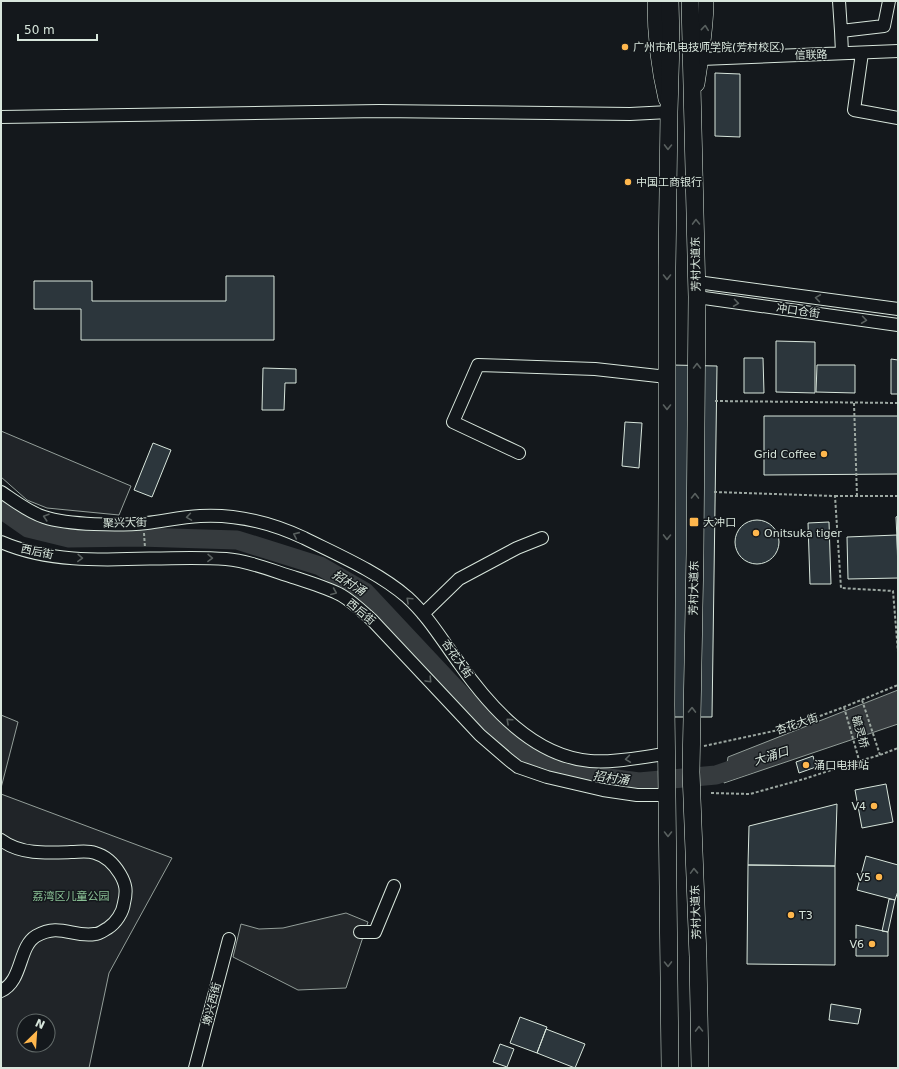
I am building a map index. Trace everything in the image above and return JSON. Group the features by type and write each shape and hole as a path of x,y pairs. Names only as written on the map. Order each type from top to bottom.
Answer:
{"highway":[{"path":"670,1 671,41 667,377 666,754 670,1068"},
{"name":"芳村大道东","path":"690,1 697,290 691,779 698,957 700,1068"}],"main road":[{"path":"655,1 656,41 660,73 669,110"},
{"name":"芳村大道东","path":"693,108 701,59 706,16 706,1"}],"street":[{"path":"839,1 842,53"},
{"path":"841,31 884,26 889,1"},
{"name":"信联路","path":"701,59 898,51"},
{"path":"862,53 854,110 898,118"},
{"path":"1,117 379,112 630,114 669,110"},
{"name":"冲口仓街","path":"697,290 898,309"},
{"name":"冲口仓街","path":"697,290 898,325"},
{"path":"519,453 453,422 478,365 595,369 667,377"},
{"name":"聚兴大街","path":"1,492 27,510 59,521 144,524 199,516 230,517 256,521"},
{"name":"杏花大街","path":"256,521 286,530 357,565 393,586 407,597 423,614 477,687 498,711 527,736 540,744 563,755 589,761 604,762 666,754"},
{"path":"423,614 459,580 517,548 542,538"},
{"name":"西后街","path":"1,542 22,550 47,555 76,558 210,558 243,562 295,578 341,595 360,608 480,735 518,767 547,777 603,790 637,794 667,785"},
{"path":"1,840 16,848 30,852 52,853 85,851 96,853 110,861 115,866 124,882 126,889 124,906 110,927 96,934 86,935 55,930 36,936 29,942 16,974 10,984 1,991"},
{"path":"360,932 375,932 394,886"},
{"name":"墩兴西街","path":"195,1068 229,939"}],"path":[{"path":"715,401 898,403"},
{"path":"854,403 857,496"},
{"path":"714,492 835,496 898,496"},
{"path":"835,496 841,588 893,591 898,652"},
{"path":"144,524 146,558"},
{"name":"杏花大街","path":"691,748 788,728 844,708 898,685"},
{"path":"862,700 880,755"},
{"name":"毓灵桥","path":"844,708 859,761"},
{"path":"711,793 750,794 804,779 898,748"}],"green space":[{"path":"1,431 131,486 119,515 47,508 27,500 1,477"},
{"path":"1,715 18,722 1,788"},
{"name":"荔湾区儿童公园","path":"1,794 172,858 109,973 89,1068 1,1068"}],"shaded area":[{"path":"346,913 368,922 346,988 298,990 233,957 241,924 259,929 283,928"}],"water":[{"name":"大涌口","path":"898,690 898,724 724,783 728,757"}],"building":[{"path":"715,73 740,74 740,137 715,136"},
{"path":"226,276 274,276 274,340 81,340 81,309 34,309 34,281 92,281 92,301 226,301"},
{"path":"776,341 815,342 815,393 776,392"},
{"path":"744,358 763,358 764,393 744,393"},
{"path":"891,359 898,360 898,394 891,394"},
{"path":"672,365 717,366 712,717 667,717"},
{"path":"817,365 855,365 855,393 816,392"},
{"path":"263,368 296,369 296,383 285,383 284,410 262,410"},
{"path":"764,416 898,416 898,474 764,475"},
{"path":"625,422 642,423 639,468 622,466"},
{"path":"153,443 171,450 152,497 134,490"},
{"path":"898,516 898,562 896,517"},
{"path":"757,520 769,524 775,530 779,542 775,554 769,560 757,564 745,560 739,554 735,542 739,530 745,524"},
{"path":"829,522 831,584 810,584 808,523"},
{"path":"897,535 898,578 848,579 847,537"},
{"name":"涌口电排站","path":"813,756 816,767 799,773 796,762"},
{"name":"V4","path":"886,784 893,822 862,828 855,790"},
{"path":"837,804 835,866 748,865 749,826"},
{"name":"V5","path":"866,856 898,865 898,891 895,900 857,890"},
{"name":"T3","path":"748,865 835,866 835,965 747,964"},
{"path":"889,899 895,900 888,932 882,931"},
{"name":"V6","path":"856,925 888,932 888,956 856,956"},
{"path":"831,1004 861,1009 858,1024 829,1020"},
{"path":"520,1017 547,1027 537,1053 510,1043"},
{"path":"546,1029 585,1044 575,1068 537,1053"},
{"path":"500,1044 514,1049 507,1067 493,1062"}],"waterway":[{"name":"招村涌","path":"1,509 28,528 69,538 139,537 237,540 320,566 365,592 498,734 521,750 572,773 639,782 716,775 751,763"}],"place":[{"name":"广州市机电技师学院(芳村校区)","path":"625,47"},
{"name":"中国工商银行","path":"628,182"},
{"name":"Grid Coffee","path":"824,454"},
{"name":"大冲口","path":"694,522"},
{"name":"Onitsuka tiger","path":"756,533"},
{"name":"涌口电排站","path":"806,765"},
{"name":"V4","path":"874,806"},
{"name":"V5","path":"879,877"},
{"name":"T3","path":"791,915"},
{"name":"V6","path":"872,944"}]}
